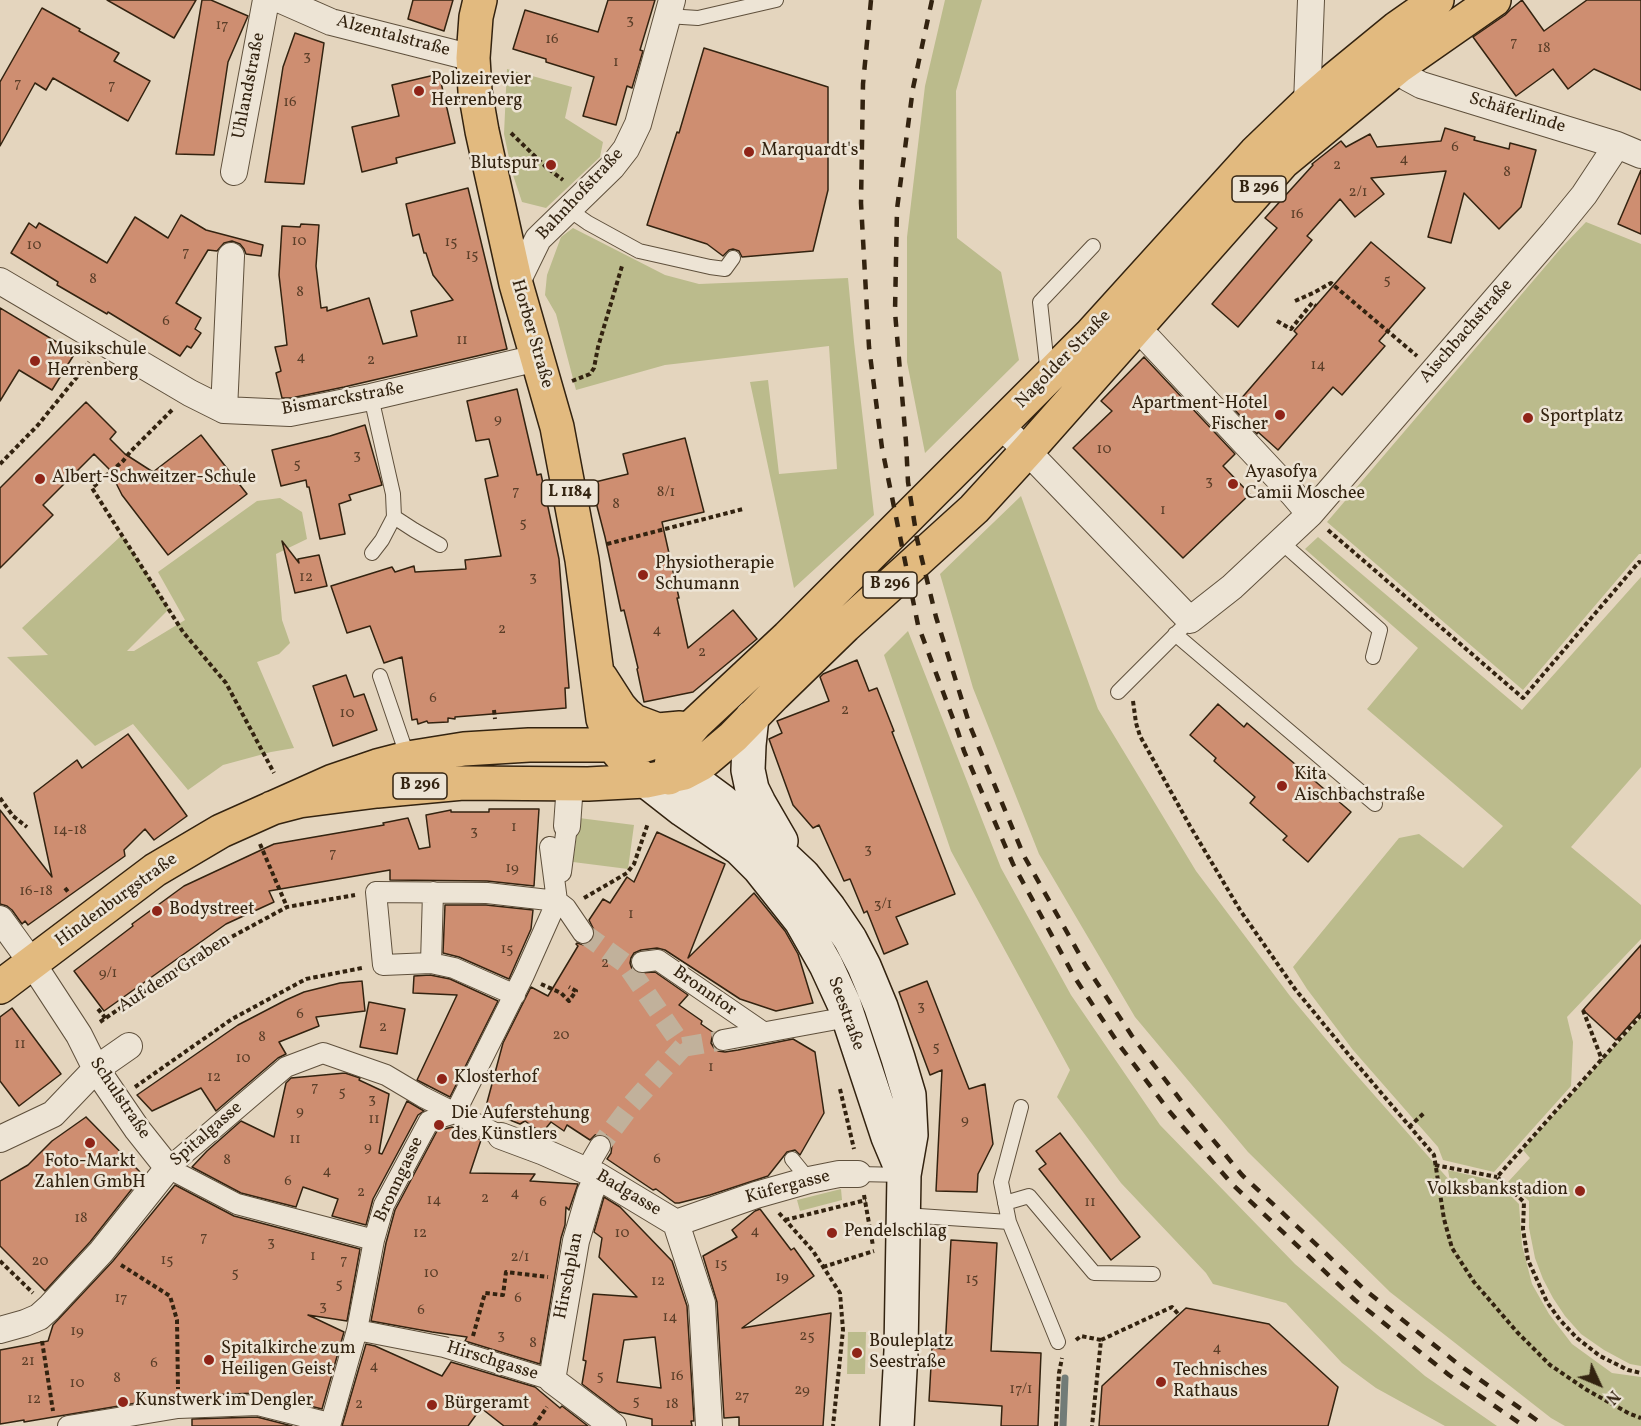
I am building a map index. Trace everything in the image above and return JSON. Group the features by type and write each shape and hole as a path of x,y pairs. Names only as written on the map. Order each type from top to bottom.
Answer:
{"main road":[{"name":"Horber Straße","path":"480,0 476,17 473,58 475,92 516,285 557,427 578,532 596,669"},
{"name":"Nagolder Straße","path":"695,724 788,637 1090,335 1255,153 1307,103 1397,28 1437,0"},
{"name":"Nagolder Straße","path":"752,717 845,626 974,509 1283,162 1398,67 1494,0"},
{"path":"596,669 619,706 634,721 658,730 695,724"},
{"path":"573,745 583,738 596,717 596,669"},
{"name":"L 1184","path":"596,669 642,754"},
{"path":"752,717 748,745 748,770 752,789 803,875"},
{"name":"B 296","path":"573,745 701,764 752,717"},
{"name":"B 296","path":"579,784 642,754 695,724"},
{"name":"Hindenburgstraße","path":"0,987 155,870 221,831 333,781 408,758 464,749 494,746 573,745"},
{"path":"642,754 722,801 803,875"},
{"path":"642,754 682,810"},
{"name":"Hindenburgstraße","path":"272,808 298,801 463,783 579,784"},
{"path":"579,784 682,810"},
{"name":"Seestraße","path":"682,810 740,849 759,868 801,921 826,965 844,1004 888,1137 904,1175"},
{"name":"Seestraße","path":"803,875 830,908 864,966 881,1007 909,1095 911,1135 904,1175 901,1351 897,1426"}],"street":[{"name":"Uhlandstraße","path":"234,172 266,0"},
{"name":"Alzentalstraße","path":"281,0 331,22 473,58"},
{"path":"1307,103 1311,0"},
{"name":"Bahnhofstraße","path":"516,285 538,239 612,167 626,149 638,124 669,8"},
{"name":"Schäferlinde","path":"1398,67 1408,78 1421,85 1617,145 1641,155"},
{"name":"Aischbachstraße","path":"1183,627 1232,587 1310,514 1584,195 1617,145"},
{"path":"224,410 231,256"},
{"name":"Bismarckstraße","path":"0,281 190,393 224,410 290,413 371,397 537,358"},
{"path":"1136,328 1310,514"},
{"path":"1000,425 1027,451 1183,627"},
{"path":"455,1113 561,905 567,826 579,784"},
{"path":"550,847 561,905 583,933"},
{"path":"515,995 454,968 431,963 383,965 376,892 487,893 561,905"},
{"path":"431,963 433,892"},
{"name":"Schulstraße","path":"0,919 79,1035 96,1069 137,1130 168,1168 237,1204 374,1240"},
{"name":"Bronntor","path":"642,962 658,960 763,1032"},
{"name":"Bronntor","path":"723,1040 848,1017"},
{"path":"0,1139 53,1114 96,1069 129,1046"},
{"name":"Spitalgasse","path":"0,1330 25,1323 44,1312 101,1252 168,1168 286,1067 323,1053 386,1075 455,1113"},
{"name":"Badgasse","path":"455,1113 501,1136 592,1173 676,1223 702,1303 709,1426"},
{"name":"Bronngasse","path":"329,1426 357,1330 374,1240 384,1205 429,1121 455,1113"},
{"path":"592,1173 600,1146"},
{"name":"Hirschplan","path":"552,1380 576,1241 590,1193 592,1173"},
{"name":"Küfergasse","path":"676,1223 766,1192 809,1180 839,1174 858,1174"},
{"name":"Hirschgasse","path":"357,1330 468,1354 552,1380 613,1426"},
{"path":"61,1421 178,1408 258,1405 321,1420 329,1426"}],"lane":[{"path":"669,8 698,18 748,3 776,0"},
{"path":"575,202 588,223 639,251 725,269 733,258"},
{"path":"1048,377 1040,302 1094,246"},
{"path":"371,397 393,494 394,517 372,553"},
{"path":"394,517 440,545"},
{"path":"1280,542 1380,630 1373,657"},
{"path":"1118,692 1183,627 1375,804"},
{"path":"380,676 408,758"},
{"path":"862,1059 879,1083 909,1095"},
{"path":"1021,1107 1001,1182 1009,1222 1061,1344"},
{"path":"792,1159 809,1180"},
{"name":"Küfergasse","path":"858,1174 904,1175"},
{"path":"1005,1203 1029,1196 1094,1273 1153,1274"},
{"path":"904,1215 1009,1222"}],"path":[{"path":"482,131 506,128 546,167 575,202"},
{"path":"568,382 590,374 594,368 622,266"},
{"path":"1295,301 1331,283 1434,370"},
{"path":"1277,321 1291,329 1312,303 1316,306"},
{"path":"0,464 38,425 104,342"},
{"path":"190,393 123,461 92,488 183,632 226,683 274,773"},
{"path":"601,545 743,509"},
{"path":"1310,514 1523,698 1639,562 1641,563"},
{"path":"1130,680 1140,736 1240,910 1295,989 1434,1155 1444,1219 1452,1248 1474,1282 1517,1332 1550,1365 1587,1390 1641,1418"},
{"path":"0,798 13,816 27,827"},
{"path":"561,905 627,873 634,864 648,823"},
{"path":"262,848 287,907"},
{"name":"Auf dem Graben","path":"79,1035 106,1019 196,956 287,907 376,892"},
{"path":"117,1099 232,1019 306,979 383,965"},
{"path":"561,993 569,1000 576,991 569,987"},
{"path":"98,1009 106,1019"},
{"path":"1583,1010 1602,1060"},
{"path":"1497,1177 1641,1015"},
{"path":"840,1087 858,1174 866,1200 875,1257"},
{"path":"1409,1127 1424,1113"},
{"path":"1435,1165 1497,1177 1524,1202 1523,1229 1528,1260 1547,1302 1576,1338 1600,1356 1628,1370 1641,1373"},
{"path":"766,1192 769,1201 813,1251 840,1293 843,1330 833,1426"},
{"path":"785,1220 866,1200"},
{"path":"823,1267 874,1251"},
{"path":"101,1252 170,1296 177,1320 178,1408"},
{"path":"0,1261 44,1312 61,1421"},
{"path":"468,1354 485,1293 503,1295 506,1272 547,1276"},
{"path":"1056,1426 1061,1344 1081,1336 1101,1340 1172,1307 1179,1315"},
{"path":"1092,1426 1101,1340"}],"green space":[{"path":"945,0 982,0 956,91 957,238 1001,272 1019,360 925,453 907,362 907,237 925,86"},
{"path":"507,69 572,87 565,118 603,142 600,157 546,208 522,202 512,172 504,134"},
{"name":"Sportplatz","path":"1586,222 1641,244 1641,554 1523,690 1327,522 1562,247"},
{"path":"573,228 665,275 699,284 848,278 874,515 794,588 750,382 768,380 779,474 837,469 829,346 665,365 576,390 556,314 545,295 547,275 561,237"},
{"path":"1021,496 1098,709 1196,871 1290,996 1450,1181 1448,1170 1496,1181 1519,1204 1522,1245 1532,1284 1549,1314 1572,1344 1612,1373 1641,1377 1641,1426 1565,1426 1551,1418 1390,1292 1248,1152 1135,1017 1039,854 973,688 940,574"},
{"path":"280,498 302,512 307,539 276,554 282,620 290,643 279,654 257,662 294,748 223,765 188,790 133,724 95,746 7,657 48,655 22,628 122,535 169,609 127,651 134,651 185,620 158,572 257,501"},
{"path":"1318,537 1522,710 1641,577 1641,767 1571,847 1641,905 1641,939 1567,1017 1573,1042 1571,1086 1494,1172 1443,1160 1438,1147 1353,1050 1293,967 1399,838 1419,834 1463,868 1503,826 1367,709 1418,648 1305,549"},
{"path":"908,631 1001,868 1071,995 1160,1125 1295,1264 1425,1376 1497,1426 1445,1426 1376,1388 1342,1363 1286,1303 1213,1284 1206,1273 1121,1183 1057,1097 1070,1070 951,851 884,655"},
{"path":"579,818 634,825 628,869 573,862"},
{"name":"Volksbankstadion","path":"1641,1017 1641,1366 1630,1364 1604,1350 1581,1334 1565,1316 1543,1279 1535,1258 1529,1228 1529,1201 1508,1182 1530,1158 1523,1150"},
{"path":"841,1189 842,1200 800,1211 797,1200"},
{"name":"Bouleplatz Seestraße","path":"848,1332 866,1332 865,1374 847,1374"}],"building":[{"path":"107,0 196,0 174,38"},
{"path":"202,0 211,0 248,16 228,62 214,155 176,154"},
{"path":"413,0 453,0 444,31 408,19"},
{"path":"608,0 655,0 640,50 643,51 632,88 627,86 616,125 583,116 594,77 513,49 525,10 598,32"},
{"path":"1522,0 1544,31 1587,0 1641,0 1641,90 1594,69 1568,89 1553,69 1516,96 1473,37"},
{"path":"42,8 119,53 114,61 150,81 128,121 53,78 46,90 35,83 0,146 0,82"},
{"path":"295,33 324,43 304,184 265,182 283,67"},
{"name":"Marquardt's","path":"704,48 828,87 828,190 813,251 742,257 739,251 733,249 723,256 707,244 647,225 677,132 679,133"},
{"path":"439,74 455,143 396,158 397,163 362,172 352,127 399,116 392,85"},
{"path":"1445,128 1475,137 1474,140 1509,149 1510,143 1536,150 1521,207 1499,229 1464,193 1451,243 1428,237 1446,171 1371,178 1384,194 1355,217 1340,199 1307,236 1312,240 1238,327 1212,304 1277,228 1265,218 1312,164 1341,141 1346,147 1370,134 1377,147 1441,141"},
{"path":"1641,170 1641,234 1618,224"},
{"path":"468,188 507,349 344,387 282,398 276,373 281,371 275,347 287,345 279,275 282,226 319,225 316,266 321,308 327,307 327,311 369,298 383,344 417,336 411,311 453,300 433,275 419,234 413,236 406,204"},
{"path":"181,215 206,230 263,245 261,256 246,254 240,244 232,241 224,243 217,251 208,250 176,303 201,318 195,329 201,333 191,348 187,346 180,356 108,312 107,314 57,285 58,282 11,253 29,223 36,228 39,223 107,263 135,217 168,238"},
{"path":"1371,242 1425,288 1379,341 1385,346 1342,395 1333,387 1278,450 1258,432 1257,434 1233,408 1297,334 1294,331"},
{"name":"Musikschule Herrenberg","path":"0,308 75,353 52,390 19,370 0,401"},
{"path":"1144,357 1235,454 1223,466 1250,494 1183,558 1073,448 1112,411 1101,401"},
{"path":"517,389 537,475 541,474 559,559 569,688 565,688 566,708 455,717 455,719 448,718 448,722 428,723 427,721 418,724 417,719 412,720 402,657 384,663 370,626 347,633 331,586 392,567 395,572 414,566 415,572 466,569 465,560 501,556 485,479 498,476 489,439 476,441 467,401"},
{"path":"86,402 116,432 110,439 125,454 153,472 201,435 247,494 168,555 122,495 109,469 94,454 43,505 53,515 0,568 0,488"},
{"path":"365,425 382,485 349,495 351,500 339,504 345,534 320,539 306,480 281,486 272,450"},
{"path":"685,438 704,512 662,522 688,648 733,610 757,639 693,692 644,702 624,610 621,611 591,483 628,474 623,454"},
{"path":"282,541 299,563 298,559 319,555 327,586 295,593"},
{"path":"857,660 869,691 877,688 955,894 896,917 908,944 884,954 867,911 864,913 850,879 844,881 819,825 813,828 793,805 769,739 782,733 777,721 829,701 820,677 823,674"},
{"path":"346,675 354,697 364,694 377,730 333,746 313,686"},
{"name":"Kita Aischbachstraße","path":"1218,704 1244,727 1247,723 1351,812 1308,862 1283,840 1287,836 1250,803 1255,797 1214,761 1216,758 1190,735"},
{"path":"128,734 187,816 154,840 145,829 124,850 125,856 28,925 25,921 22,924 12,910 0,904 0,810 52,877 34,793 77,760 82,768"},
{"path":"489,809 539,809 534,886 487,881 390,880 390,870 269,891 274,902 226,924 104,1011 74,971 184,886 274,844 384,825 383,823 408,818 419,849 430,847 426,815 451,810 451,812 489,812"},
{"path":"657,832 725,864 688,958 754,893 785,931 798,954 813,1003 776,1011 740,999 665,950 657,948 634,953 630,963 632,969 638,973 655,972 688,995 679,1005 702,1021 701,1024 714,1033 711,1043 718,1051 738,1050 793,1039 815,1052 824,1113 800,1155 795,1150 787,1152 768,1176 679,1203 675,1203 656,1189 653,1190 607,1159 612,1145 606,1135 595,1135 590,1140 567,1125 564,1131 551,1122 542,1133 525,1121 520,1124 485,1110 503,1043 531,987 548,996 578,946 576,944 584,945 593,939 595,932 589,920 603,899 610,903 627,877 634,882"},
{"path":"445,905 486,905 533,910 531,929 509,979 459,957 443,953"},
{"path":"1641,945 1641,1012 1616,1040 1583,1010"},
{"path":"430,975 450,979 498,1001 450,1097 417,1080 457,995 413,993 414,976"},
{"path":"362,981 365,1011 316,1017 319,1026 279,1042 286,1054 278,1058 216,1111 201,1088 152,1111 137,1095 238,1025 286,1000 304,992 340,983"},
{"path":"927,981 969,1089 985,1084 993,1144 978,1174 977,1192 936,1191 942,1070 930,1075 899,992"},
{"path":"369,1002 405,1009 397,1054 360,1047"},
{"path":"12,1008 61,1074 19,1106 0,1081 0,1017"},
{"path":"345,1073 360,1078 359,1080 389,1094 379,1153 382,1154 407,1101 424,1111 418,1115 373,1199 366,1225 332,1216 338,1199 303,1187 296,1207 241,1193 192,1167 241,1121 274,1137 286,1083 291,1078"},
{"path":"86,1117 143,1175 90,1242 45,1291 0,1246 0,1181 28,1165 52,1141"},
{"path":"452,1127 481,1140 470,1173 535,1174 530,1181 578,1184 569,1210 566,1207 565,1225 540,1364 465,1341 467,1337 371,1321 386,1243 395,1210 437,1131"},
{"path":"1060,1133 1140,1237 1111,1260 1039,1169 1046,1164 1036,1151"},
{"path":"175,1185 234,1216 360,1249 347,1321 308,1315 344,1332 322,1409 258,1393 178,1396 0,1424 0,1350 48,1341 53,1325 113,1261"},
{"path":"604,1197 620,1207 672,1261 687,1306 694,1421 691,1421 692,1426 652,1426 652,1419 619,1412 582,1384 586,1361 583,1360 593,1294 637,1297 599,1257 602,1238 594,1232","holes":["655,1337 661,1388 617,1382 624,1340"]},
{"path":"760,1209 791,1250 794,1248 814,1276 742,1328 831,1313 823,1426 739,1426 739,1417 724,1418 717,1302 703,1256 737,1237 732,1230"},
{"path":"951,1240 997,1243 991,1351 1041,1353 1038,1426 1001,1426 1002,1406 929,1401 932,1348 945,1349"},
{"path":"1186,1308 1269,1324 1338,1387 1328,1426 1099,1426 1102,1386"},
{"path":"366,1344 442,1376 451,1362 535,1387 560,1408 562,1406 588,1426 504,1426 481,1408 468,1426 342,1426"},
{"path":"257,1417 292,1426 192,1426 192,1419"}],"waterway":[{"path":"1063,1426 1065,1378"}],"tunnel":[{"path":"583,933 626,964 683,1047 631,1105 600,1146"},
{"path":"683,1047 723,1040"}],"railway":[{"path":"871,0 863,84 861,203 869,347 882,448 918,625 964,751 1013,864 1075,978 1120,1046 1170,1112 1232,1184 1355,1300 1449,1375 1524,1426"},
{"path":"932,0 913,88 897,209 895,312 908,482 917,539 936,617 970,726 1024,856 1086,966 1132,1036 1242,1175 1365,1290 1458,1364 1545,1426"}],"place":[{"name":"Polizeirevier Herrenberg","path":"419,91"},
{"name":"Marquardt's","path":"749,152"},
{"name":"Blutspur","path":"551,165"},
{"name":"Musikschule Herrenberg","path":"35,361"},
{"name":"Apartment-Hotel Fischer","path":"1280,415"},
{"name":"Sportplatz","path":"1528,418"},
{"name":"Albert-Schweitzer-Schule","path":"40,479"},
{"name":"Ayasofya Camii Moschee","path":"1233,484"},
{"name":"Physiotherapie Schumann","path":"643,575"},
{"name":"Kita Aischbachstraße","path":"1282,786"},
{"name":"Bodystreet","path":"157,911"},
{"name":"Klosterhof","path":"442,1079"},
{"name":"Die Auferstehung des Künstlers","path":"439,1125"},
{"name":"Foto-Markt Zahlen GmbH","path":"90,1143"},
{"name":"Volksbankstadion","path":"1580,1191"},
{"name":"Pendelschlag","path":"832,1233"},
{"name":"Bouleplatz Seestraße","path":"857,1353"},
{"name":"Spitalkirche zum Heiligen Geist","path":"209,1360"},
{"name":"Technisches Rathaus","path":"1161,1382"},
{"name":"Kunstwerk im Dengler","path":"123,1402"},
{"name":"Bürgeramt","path":"432,1405"}]}
